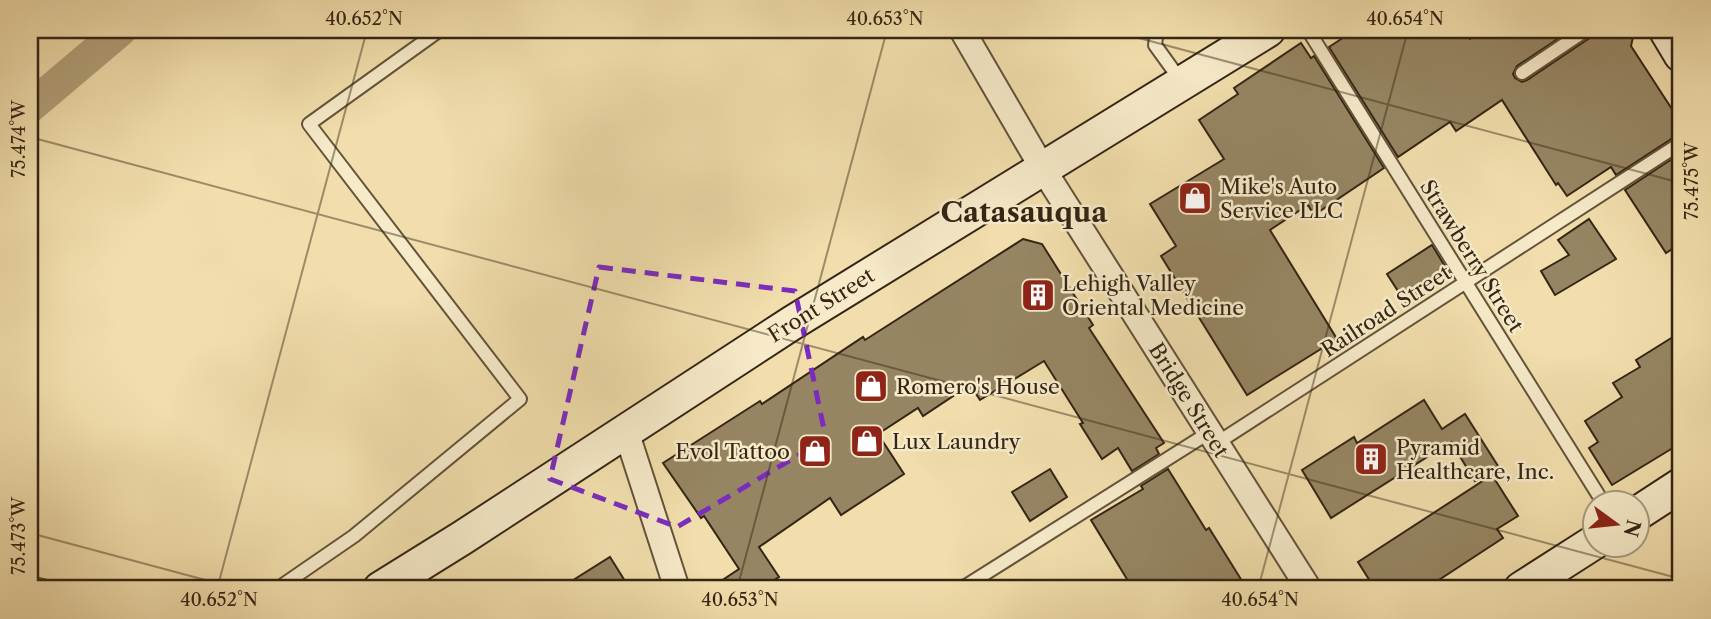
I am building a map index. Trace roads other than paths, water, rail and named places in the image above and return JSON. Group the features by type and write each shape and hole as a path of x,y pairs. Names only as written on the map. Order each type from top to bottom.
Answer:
{"main road":[{"name":"Front Street","path":"380,589 792,323 1268,30"},
{"path":"1665,30 1681,55"},
{"path":"1652,503 1681,485"},
{"path":"1521,589 1556,580 1582,554"}],"street":[{"name":"Bridge Street","path":"962,30 1043,169 1309,589"},
{"path":"626,431 677,589"}],"lane":[{"path":"277,589 354,536 520,399 309,124 440,30"},
{"path":"1157,30 1155,45 1182,82"},
{"name":"Strawberry Street","path":"1308,30 1596,490"},
{"path":"1522,73 1586,30"},
{"name":"Railroad Street","path":"964,588 1466,282 1681,143"},
{"path":"30,583 56,589"}],"waterway":[{"path":"30,107 121,30"}],"place":[{"name":"Mike's Auto Service LLC","path":"1195,198"},
{"name":"Lehigh Valley Oriental Medicine","path":"1038,295"},
{"name":"Romero's House","path":"871,386"},
{"name":"Lux Laundry","path":"867,441"},
{"name":"Evol Tattoo","path":"815,451"},
{"name":"Pyramid Healthcare, Inc.","path":"1371,459"}],"district":[{"name":"Catasauqua","path":"1024,212"}]}
